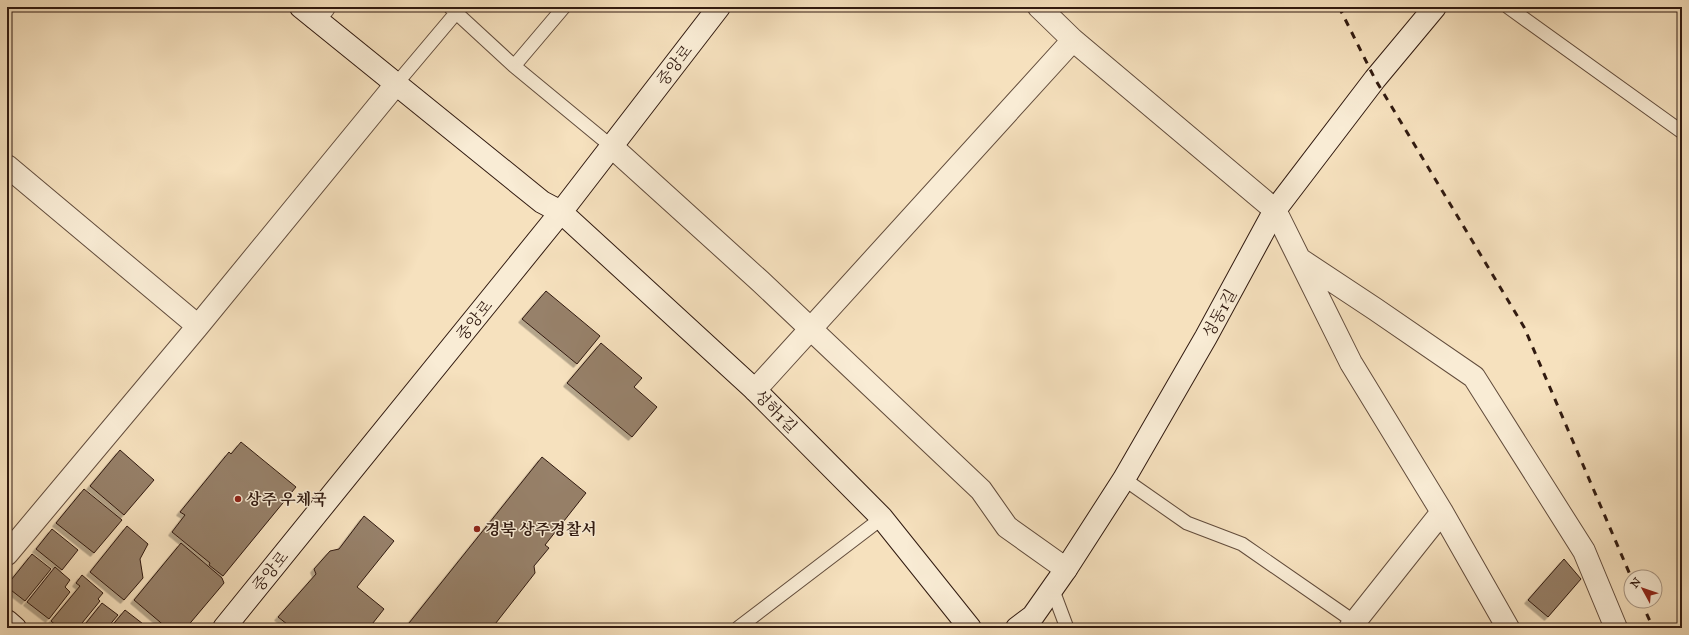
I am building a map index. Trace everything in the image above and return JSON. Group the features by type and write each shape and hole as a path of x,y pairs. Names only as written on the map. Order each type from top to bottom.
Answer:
{"street":[{"name":"중앙로","path":"224,628 562,212 719,7"},
{"path":"1039,7 1073,40 1275,210 1351,363 1442,512 1508,628"},
{"name":"성동1길","path":"1017,628 1034,616 1124,479 1206,337 1275,210 1375,79 1435,7"},
{"name":"성하1길","path":"313,11 397,83 542,202 562,212 755,390 882,518 970,628"},
{"path":"755,390 1073,40"},
{"path":"7,554 198,326 397,83"},
{"path":"612,146 810,328 981,490 1007,527 1066,569"},
{"path":"7,166 198,326"},
{"path":"1301,260 1474,377 1584,551 1616,628"},
{"path":"1356,626 1442,512"},
{"path":"7,621 15,628"}],"lane":[{"path":"514,66 564,7"},
{"path":"1508,7 1682,132"},
{"path":"397,83 453,10 514,66 612,146"},
{"path":"1124,479 1187,524 1242,544 1356,626"},
{"path":"738,628 882,518"},
{"path":"1052,588 1067,628"}],"building":[{"path":"546,291 600,336 577,364 522,319"},
{"path":"601,343 642,378 634,387 657,407 632,437 567,383"},
{"name":"상주 우체국","path":"241,442 296,487 223,576 209,565 210,563 172,532 185,515 180,512 229,452 231,454"},
{"path":"120,450 154,480 124,515 90,486"},
{"path":"542,457 586,493 545,545 549,548 534,566 535,573 492,628 405,628"},
{"path":"84,489 122,520 94,553 56,523"},
{"path":"364,516 394,541 357,587 384,609 369,628 292,628 278,617 316,574 314,569 330,551 339,549"},
{"path":"127,526 148,544 140,559 143,578 124,600 90,572"},
{"path":"52,529 78,550 62,570 36,549"},
{"path":"181,543 222,578 224,583 186,628 167,628 134,600"},
{"path":"32,554 51,569 25,601 7,587 7,585"},
{"path":"1564,559 1581,579 1548,617 1528,600"},
{"path":"55,567 70,580 65,587 70,592 49,619 27,602"},
{"path":"82,575 103,593 98,599 100,601 78,628 59,628 51,621 80,586 76,583"},
{"path":"102,603 118,615 107,628 82,628"},
{"path":"125,610 147,627 110,628"},
{"path":"151,624 156,628 148,628"}],"railway":[{"path":"1339,7 1375,79 1524,327 1628,569"},
{"path":"1645,609 1653,628"}],"place":[{"name":"상주 우체국","path":"238,499"},
{"name":"경북 상주경찰서","path":"477,529"}]}
